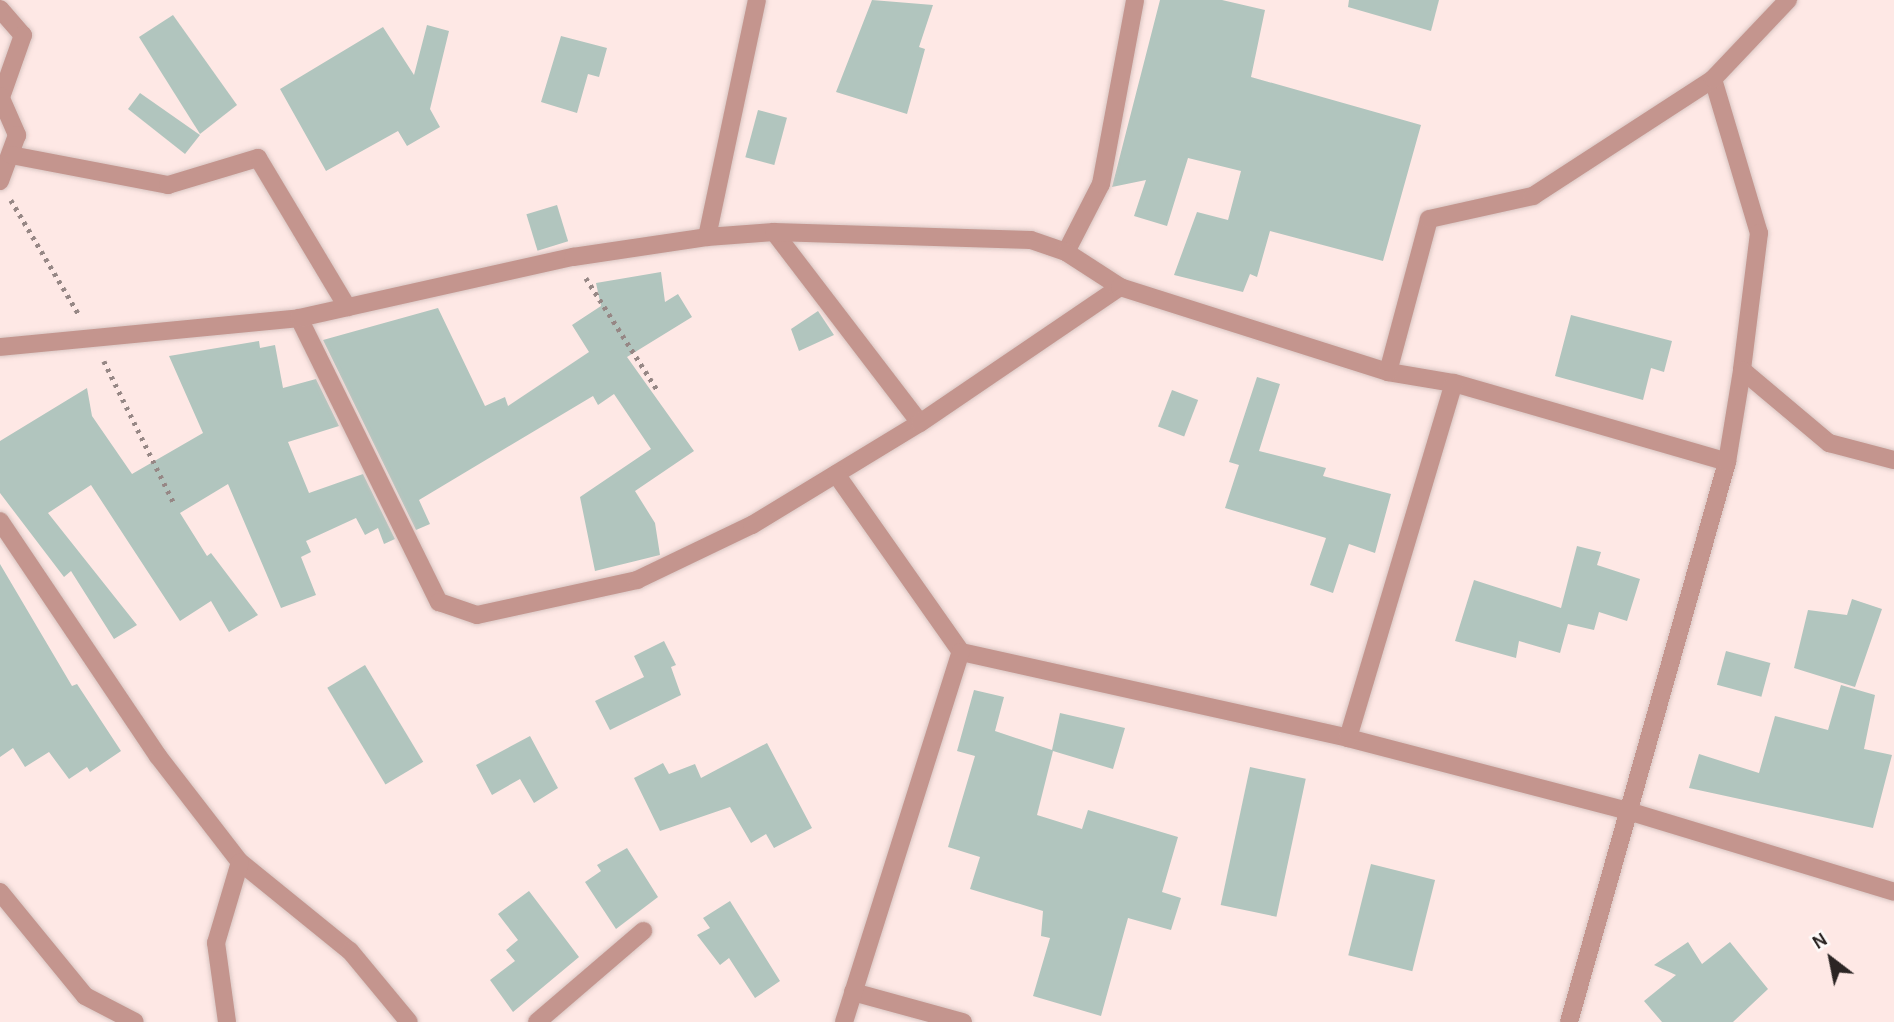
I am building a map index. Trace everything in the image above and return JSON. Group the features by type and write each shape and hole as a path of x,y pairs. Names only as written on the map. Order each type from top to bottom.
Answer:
{"street":[{"path":"707,237 757,0"},
{"path":"1066,252 1101,184 1135,0"},
{"path":"1388,372 1429,219 1533,196 1713,79 1788,0"},
{"path":"0,9 23,35 0,96 17,135 0,181"},
{"path":"1569,1022 1727,462 1742,370 1759,233 1713,79"},
{"path":"11,155 168,185 258,158 347,307"},
{"path":"774,232 920,423"},
{"path":"0,347 299,318 573,257 707,237 774,232 1031,240 1066,252 1120,287 1388,372 1454,383 1727,462"},
{"path":"299,318 439,602 477,615 636,580 752,524 920,423 1120,287"},
{"path":"1742,370 1829,443 1894,460"},
{"path":"1348,738 1454,383"},
{"path":"836,474 961,652 1348,738 1628,811 1894,892"},
{"path":"0,521 158,755 240,862 350,951 409,1022"},
{"path":"844,1022 961,652"},
{"path":"227,1022 216,943 240,862"},
{"path":"0,892 85,996 135,1022"},
{"path":"537,1022 643,931"},
{"path":"853,992 962,1022"}],"path":[{"path":"573,257 658,391"}],"building":[{"path":"872,0 933,5 919,47 925,49 907,114 836,92"},
{"path":"1160,0 1222,0 1265,10 1251,77 1421,125 1383,261 1270,231 1257,277 1250,274 1243,292 1174,275 1197,212 1228,220 1241,171 1188,158 1167,226 1134,216 1146,180 1112,187"},
{"path":"1349,0 1439,0 1431,31 1348,7"},
{"path":"173,15 237,105 200,134 139,37"},
{"path":"427,25 449,31 430,109 440,127 407,146 398,131 326,171 280,89 383,27 414,75"},
{"path":"561,36 607,48 599,77 588,74 577,113 541,102"},
{"path":"140,93 200,135 185,154 128,109"},
{"path":"758,110 787,118 774,165 745,157"},
{"path":"557,205 568,241 538,251 526,214"},
{"path":"661,272 665,302 678,294 692,317 627,357 694,451 635,491 655,523 660,555 595,571 580,497 651,449 614,394 598,405 593,396 419,500 430,524 416,530 323,340 438,308 485,406 505,397 508,406 589,352 572,325 601,306 596,283"},
{"path":"818,311 834,335 799,351 791,329"},
{"path":"1571,315 1672,341 1664,372 1651,368 1643,400 1555,376"},
{"path":"259,341 260,348 275,345 283,388 316,379 339,426 288,442 309,493 363,474 395,539 384,544 378,528 365,535 356,518 306,541 311,552 301,557 316,595 281,608 228,484 180,513 207,556 211,553 258,615 229,632 211,601 180,621 91,485 48,513 137,625 114,639 71,571 64,577 0,493 0,441 87,388 92,416 132,474 203,433 169,356"},
{"path":"1257,377 1280,384 1259,451 1326,468 1323,476 1391,494 1375,553 1349,544 1333,593 1310,585 1326,538 1225,508 1239,465 1229,462"},
{"path":"1172,390 1198,400 1184,436 1158,426"},
{"path":"1577,546 1601,552 1597,565 1640,579 1627,621 1599,612 1594,630 1568,624 1560,653 1519,641 1516,658 1455,641 1474,580 1561,608"},
{"path":"0,564 72,686 77,684 121,751 90,772 87,767 69,779 49,752 25,767 13,748 0,757"},
{"path":"1852,599 1882,609 1855,687 1794,668 1808,610 1847,615"},
{"path":"664,641 676,665 671,667 681,695 610,730 595,701 644,677 634,656"},
{"path":"1726,651 1770,663 1761,697 1717,685"},
{"path":"365,665 423,762 385,785 327,688"},
{"path":"1841,685 1875,695 1864,749 1892,755 1873,828 1689,788 1699,754 1759,773 1775,716 1828,730"},
{"path":"974,690 1004,697 995,731 1052,750 1060,713 1125,728 1113,769 1053,751 1037,815 1082,829 1088,810 1178,837 1162,892 1181,898 1171,930 1128,918 1101,1016 1033,996 1050,938 1041,936 1043,911 970,889 980,857 948,847 975,756 957,751"},
{"path":"530,736 558,788 534,803 520,779 492,795 476,765"},
{"path":"767,743 812,828 774,848 766,834 751,843 730,807 660,831 634,778 663,763 669,774 695,764 701,778"},
{"path":"1250,767 1306,779 1276,917 1221,905"},
{"path":"627,848 658,897 616,929 585,882 601,871 597,865"},
{"path":"1371,864 1435,880 1412,971 1348,955"},
{"path":"529,891 579,957 513,1012 490,980 515,961 506,950 518,940 498,914"},
{"path":"730,901 780,981 755,998 729,958 720,965 697,935 710,928 703,918"},
{"path":"1688,942 1702,964 1730,942 1768,989 1733,1022 1662,1022 1644,1001 1676,975 1654,965"}]}
